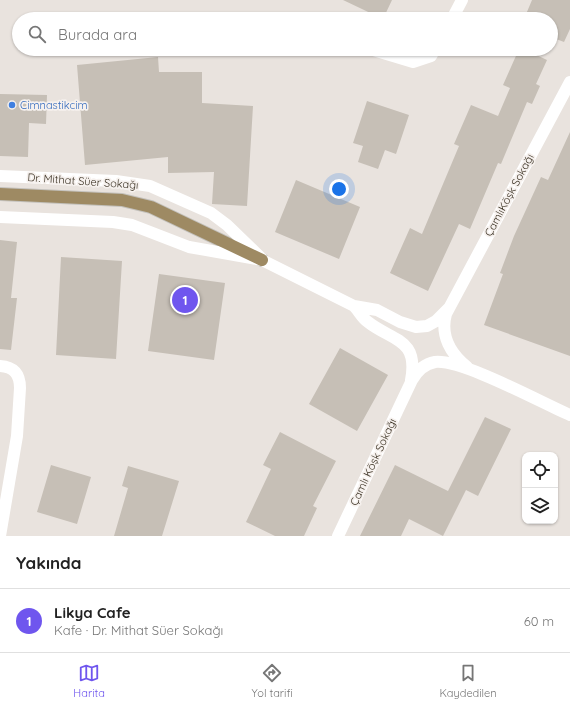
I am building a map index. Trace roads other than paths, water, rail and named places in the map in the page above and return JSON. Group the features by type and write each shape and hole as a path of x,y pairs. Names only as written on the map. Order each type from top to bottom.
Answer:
{"main road":[{"name":"Dr. Mithat Süer Sokağı","path":"0,194 101,198 137,202 151,207 262,260"}],"street":[{"path":"456,12 462,0"},
{"path":"393,56 413,62 431,56"},
{"name":"ÇamlıKöşk Sokağı","path":"449,308 570,82"},
{"name":"Dr. Mithat Süer Sokağı","path":"0,176 116,181 150,186 211,213 227,225 262,260"},
{"name":"Dr. Mithat Süer Sokağı","path":"0,217 121,223 142,228 194,248 262,260 354,306 377,310 400,322 416,327 431,324 443,315 449,308"},
{"name":"Dr. Mithat Süer Sokağı","path":"354,306 368,323 393,336 405,345 412,365 409,387"},
{"path":"449,308 444,325 447,342 453,353 468,368"},
{"path":"409,387 416,373 428,364 441,362 468,368 570,415"},
{"path":"0,366 6,367 17,374 20,380 20,388 17,436 0,536"},
{"name":"Çamlı Köşk Sokağı","path":"338,536 409,387"}],"place":[{"name":"Cimnastikcim","path":"12,105"},
{"name":"Likya Cafe","path":"185,300"}]}
